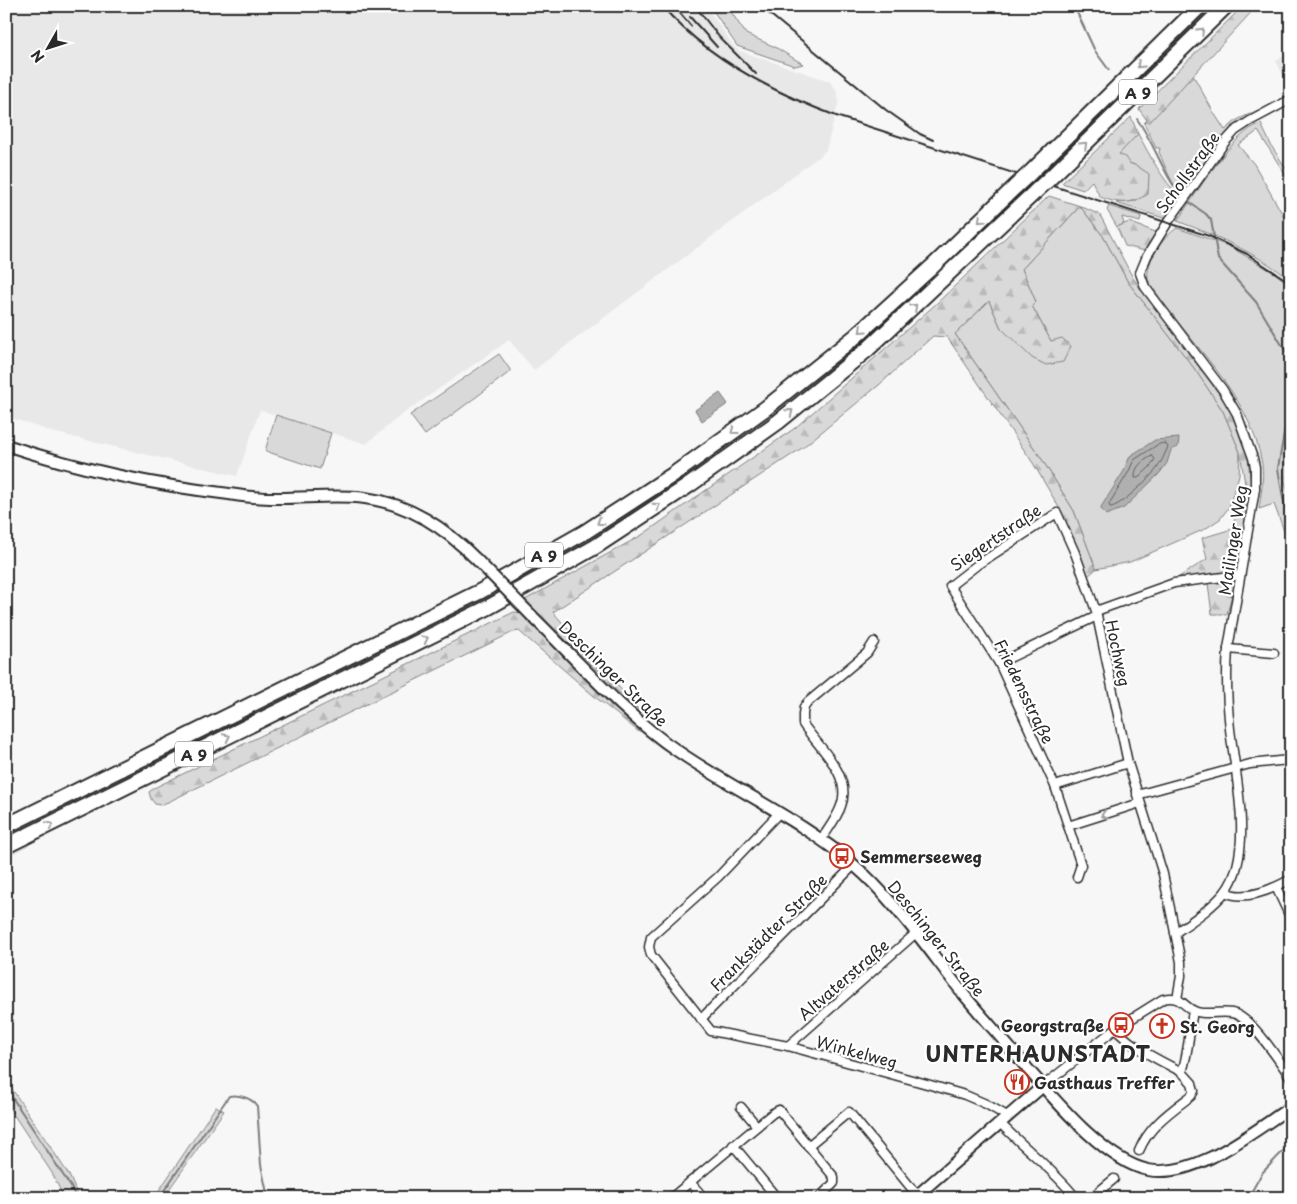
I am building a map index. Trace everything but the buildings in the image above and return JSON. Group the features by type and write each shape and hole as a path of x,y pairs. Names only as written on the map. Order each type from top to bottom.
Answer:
{"highway":[{"name":"A 9","path":"6,826 481,591 585,532 677,472 766,408 863,329 934,265 1030,173 1200,6"},
{"name":"A 9","path":"6,846 489,607 595,547 688,486 785,416 868,349 1036,192 1226,6"}],"street":[{"name":"Schollstraße","path":"1145,287 1140,273 1142,265 1164,229 1231,134 1250,121 1291,99"},
{"name":"Mailinger Weg","path":"1145,287 1223,390 1237,414 1250,447 1255,467 1255,489 1226,671 1227,702 1241,809 1241,841 1236,869 1225,892 1203,912 1175,933"},
{"name":"Deschinger Straße","path":"6,445 88,470 209,491 269,498 365,498 391,504 413,512 434,523 456,540 626,710 653,733 678,752 821,840 854,865 894,905 965,996 1043,1086 1086,1132 1109,1150 1131,1164 1148,1170 1183,1169 1201,1163 1222,1152 1291,1107"},
{"name":"Siegertstraße","path":"950,586 996,552 1057,513"},
{"name":"Hochweg","path":"1057,513 1075,553 1096,614 1128,763 1163,874 1181,962 1181,976 1177,998"},
{"path":"999,663 1096,614 1174,584 1240,575"},
{"name":"Friedensstraße","path":"950,586 999,663 1055,786 1081,865 1077,877"},
{"path":"821,840 839,811 843,792 841,779 836,767 803,724 804,707 815,695 867,654 874,642"},
{"path":"1228,649 1274,653"},
{"path":"1068,826 1138,799 1250,764 1289,760 1291,768"},
{"path":"1055,786 1128,763"},
{"path":"700,1019 652,955 649,946 651,937 718,877 779,814"},
{"name":"Frankstädter Straße","path":"700,1019 854,865"},
{"path":"1225,892 1231,895 1250,895 1276,887 1291,879"},
{"path":"1276,887 1291,919"},
{"name":"Altvaterstraße","path":"788,1046 916,933"},
{"path":"808,1146 849,1112 916,1196 1043,1086 1115,1028 1163,999 1170,997 1177,998 1200,1013 1232,1013 1241,1016 1254,1029 1291,1078"},
{"path":"1182,1072 1189,1046 1193,1010"},
{"name":"Winkelweg","path":"700,1019 711,1031 788,1046 965,1095 986,1104 1004,1120 1028,1151 1065,1184 1076,1198"},
{"path":"1115,1028 1136,1047 1152,1058 1182,1072 1192,1083 1194,1091 1191,1096 1163,1117 1146,1135 1139,1150"},
{"path":"741,1107 757,1126"},
{"path":"671,1198 779,1110 834,1177 834,1183 819,1198"},
{"path":"734,1146 777,1198"},
{"path":"1091,1198 1114,1180"},
{"path":"690,1182 704,1198"}],"shaded area":[{"path":"6,6 706,6 735,48 829,81 836,89 839,101 826,150 821,155 534,370 509,340 400,416 366,444 260,410 237,476 52,432 6,416"},
{"path":"1291,51 1291,91 1276,61"}],"green space":[{"path":"710,6 727,6 746,34 775,47 803,64 795,66 737,46"},
{"path":"1243,6 1257,6 1149,123 1139,109"},
{"path":"1193,75 1225,130 1237,120 1256,111 1257,113 1236,127 1184,194 1179,191 1172,181 1159,152 1160,148 1156,148 1144,123 1147,120 1149,122"},
{"path":"1131,117 1138,134 1119,154 1125,157 1129,163 1149,174 1148,194 1130,202 1119,202 1100,197 1092,181 1083,190 1062,183"},
{"path":"1261,124 1272,147 1291,176 1291,184 1258,131 1238,145 1254,164 1291,229 1291,280 1278,270 1236,246 1177,221 1227,151 1251,128"},
{"path":"1138,134 1162,176 1181,198 1167,219 1116,203 1136,201 1137,166 1129,163 1118,154"},
{"path":"1049,196 1080,206 1022,269 1036,302 1032,306 1051,341 1062,338 1071,346 1063,362 1046,365 1032,358 1001,328 989,301 955,334 1041,458 1074,511 1096,569 1088,576 1061,511 1033,463 947,337 933,336 879,385 802,448 553,612 653,726 525,600 642,535 795,428 937,303"},
{"path":"1080,206 1103,236 1128,282 1194,368 1223,411 1240,452 1239,475 1229,507 1220,519 1205,529 1130,562 1096,569 1074,511 1041,458 955,334 989,301 1001,328 1051,341 1032,306 1036,302 1022,269"},
{"path":"1080,206 1100,215 1133,278 1230,409 1247,449 1251,486 1239,568 1227,614 1212,614 1207,576 1179,577 1207,559 1202,538 1232,529 1245,484 1240,452 1223,411 1194,368 1128,282 1103,236"},
{"path":"1109,206 1141,216 1140,222 1122,217 1124,224 1117,227 1107,210"},
{"path":"1129,222 1158,233 1145,251 1125,246 1117,227"},
{"path":"1177,228 1229,246 1276,274 1291,286 1291,550 1274,504 1259,509 1262,464 1255,438 1244,413 1230,390 1148,280 1149,266 1152,258 1160,244"},
{"path":"499,354 511,371 425,435 410,415"},
{"path":"276,415 331,433 320,469 265,451"},
{"path":"1291,434 1291,501 1284,478"},
{"path":"514,612 520,613 640,730 639,732 519,631 513,632 168,802 160,805 155,804 151,799 149,792 154,788"},
{"path":"6,1080 69,1175 79,1198 64,1198 52,1173 6,1103"},
{"path":"216,1106 224,1111 163,1198 154,1198"}],"water":[{"path":"720,393 728,404 702,421 695,410"},
{"path":"1179,438 1178,447 1171,450 1167,463 1159,474 1124,508 1106,515 1101,507 1124,471 1130,456 1155,440"}],"waterway":[{"path":"1074,6 1095,51 1109,70"},
{"path":"1137,119 1170,179 1183,198"},
{"path":"1187,201 1206,214 1211,220 1218,259 1256,302 1288,355 1291,364"},
{"path":"1291,394 1278,468 1283,498 1291,525"},
{"path":"6,1088 71,1187 76,1198"},
{"path":"159,1198 229,1096 240,1096 255,1103 257,1106 261,1165 268,1198"},
{"path":"1248,1198 1262,1173 1291,1143"}],"railway":[{"path":"662,6 680,25 721,58 790,97 839,117 1209,236 1247,254 1291,283"},
{"path":"674,6 691,26"},
{"path":"695,6 720,38 756,74"},
{"path":"760,6 886,110 920,134 933,140"},
{"path":"690,17 717,47"}],"place":[{"name":"Semmerseeweg","path":"842,856"},
{"name":"Georgstraße","path":"1121,1025"},
{"name":"St. Georg","path":"1162,1026"},
{"name":"Gasthaus Treffer","path":"1017,1082"}],"district":[{"name":"UNTERHAUNSTADT","path":"1038,1053"}]}
